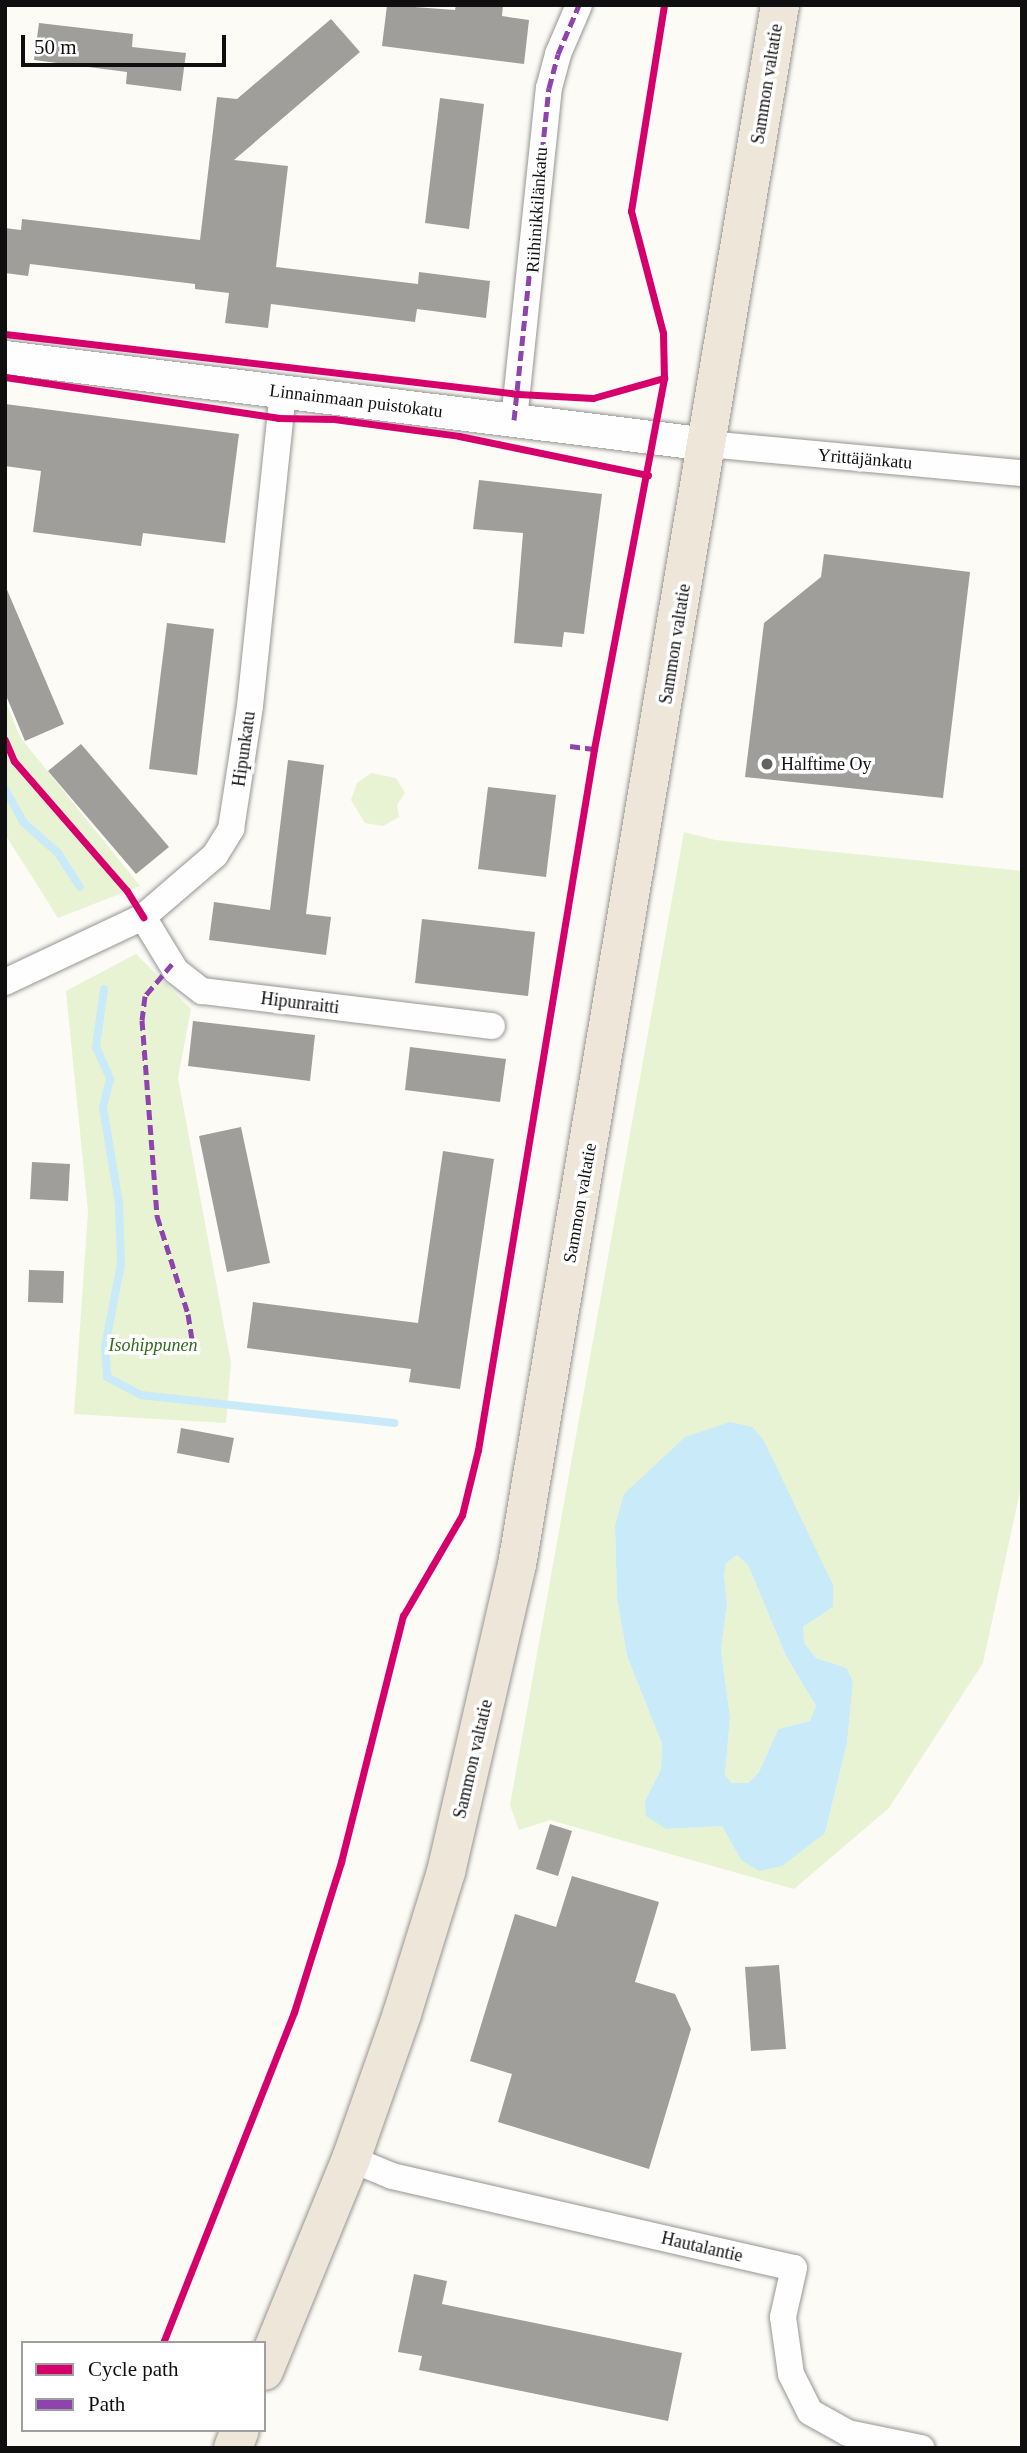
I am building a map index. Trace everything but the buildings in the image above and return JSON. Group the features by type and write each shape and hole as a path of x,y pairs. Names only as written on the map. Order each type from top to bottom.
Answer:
{"main road":[{"name":"Sammon valtatie","path":"266,2366 351,2159 446,1872 517,1565 780,5"}],"street":[{"name":"Riihinikkilänkatu","path":"514,420 550,88 558,54 579,5"},
{"name":"Linnainmaan puistokatu","path":"5,357 707,444"},
{"name":"Hipunkatu","path":"5,982 143,917 215,855 231,829 250,706 283,393"},
{"name":"Yrittäjänkatu","path":"707,444 1022,473"},
{"name":"Hipunraitti","path":"143,917 176,971 202,991 492,1026"},
{"name":"Hautalantie","path":"351,2159 392,2176 794,2268 783,2317 791,2374 810,2412 848,2433 921,2448"}],"green space":[{"path":"5,700 20,737 140,886 58,918 5,834"},
{"path":"371,773 396,778 405,793 397,805 399,817 383,826 365,823 351,800 357,783"},
{"path":"684,832 715,840 1022,871 1022,1482 983,1663 889,1808 794,1889 550,1820 519,1830 510,1805","holes":["763,1439 833,1607 803,1627 803,1643 816,1658 847,1668 853,1682 847,1743 825,1833 741,1860 722,1826 666,1829 645,1801 661,1769 662,1744 627,1656 617,1598 615,1526"]},
{"name":"Isohippunen","path":"136,954 191,1009 178,1078 231,1363 226,1423 74,1414 88,1212 66,991"},
{"path":"737,1555 748,1565 786,1656 816,1706 810,1721 778,1729 759,1772 748,1783 732,1783 725,1775 730,1717 721,1650 727,1603 724,1575 726,1563"}],"water":[{"path":"730,1422 752,1427 763,1439 833,1585 833,1607 803,1627 804,1643 816,1658 847,1668 853,1682 847,1743 825,1833 782,1866 759,1871 741,1860 722,1826 666,1829 646,1816 645,1801 661,1769 662,1744 627,1656 617,1598 615,1526 624,1494 685,1437","holes":["737,1555 748,1565 786,1656 816,1706 810,1721 778,1729 759,1772 748,1783 732,1783 725,1775 730,1717 721,1650 727,1603 724,1575 726,1563"]}],"waterway":[{"path":"5,789 23,822 58,853 80,887"},
{"path":"104,989 96,1047 110,1079 103,1108 119,1204 121,1264 105,1346 107,1377 141,1395 394,1423"}],"marked path":[{"path":"514,420 549,88 558,54 579,5"},
{"path":"570,746 594,749"},
{"path":"172,964 145,996 142,1020 157,1216 188,1314 194,1351"}],"cycle path":[{"path":"164,2341 294,2012 341,1862 403,1616 462,1515 478,1450 594,749 664,378 663,333 631,211 664,5"},
{"path":"5,334 518,394 593,398 664,378"},
{"path":"5,377 278,418 334,419 459,436 648,475"},
{"path":"5,740 14,761 127,891 143,917"}],"place":[{"name":"Halftime Oy","path":"767,764"}]}
